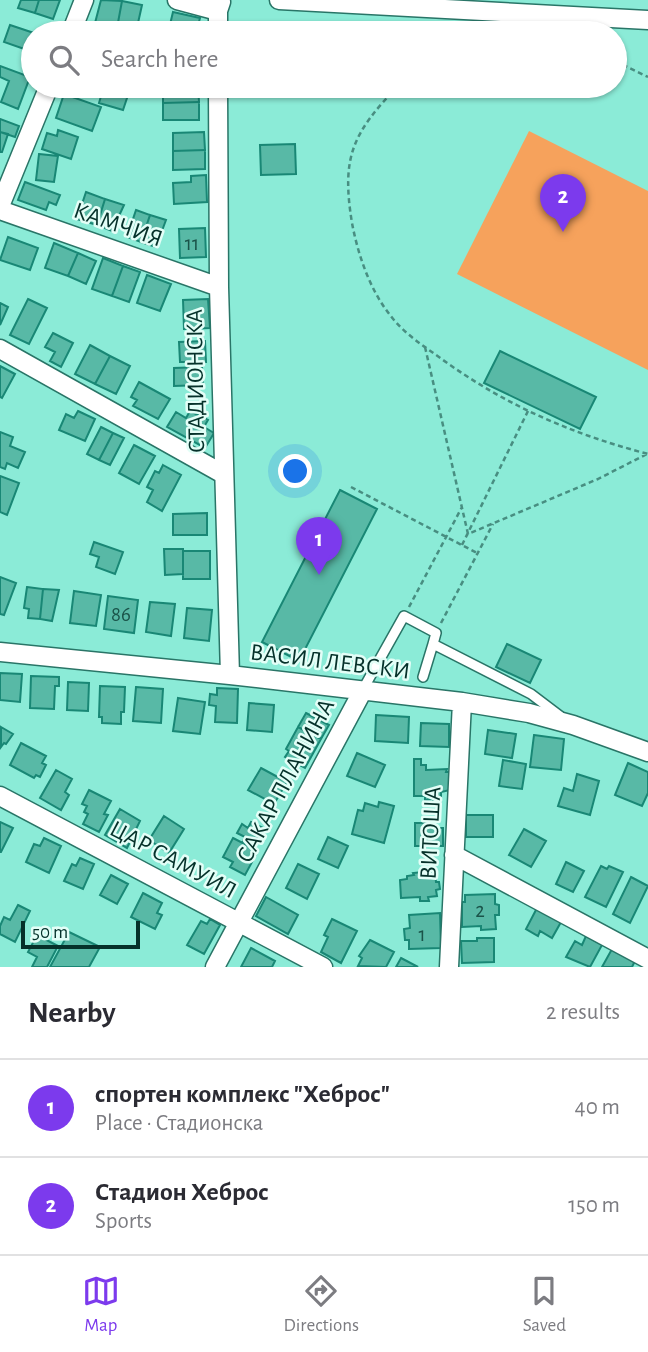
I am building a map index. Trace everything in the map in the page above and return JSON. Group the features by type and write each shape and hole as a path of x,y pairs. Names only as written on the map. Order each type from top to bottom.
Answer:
{"street":[{"path":"76,21 84,0"},
{"path":"177,0 219,6"},
{"path":"279,0 493,6 648,20"},
{"path":"0,208 44,98"},
{"name":"СТАДИОНСКА","path":"218,98 219,287 230,675"},
{"name":"КАМЧИЯ","path":"0,208 219,287"},
{"path":"0,349 223,474"},
{"name":"ВАСИЛ ЛЕВСКИ","path":"0,652 462,702 529,713 611,737 648,752"},
{"name":"САКАР ПЛАНИНА","path":"215,967 362,692"},
{"name":"ВИТОША","path":"449,967 462,702"},
{"name":"ЦАР САМУИЛ","path":"0,796 323,967"},
{"path":"454,855 648,959"}],"lane":[{"path":"362,692 404,616 436,632 423,677"},
{"path":"433,643 531,694 573,725"}],"path":[{"path":"627,67 648,77"},
{"path":"386,98 371,114 356,137 349,166 348,194 356,246 389,314 405,332 487,391 590,438 648,454"},
{"path":"425,347 468,534"},
{"path":"462,545 528,411"},
{"path":"468,534 598,479 648,454"},
{"path":"351,487 477,553"},
{"path":"404,616 462,507"},
{"path":"436,632 493,523"}],"shaded area":[{"path":"529,131 648,191 648,370 457,274"}],"building":[{"path":"21,0 39,0 35,13 18,8"},
{"path":"39,0 60,0 53,19 35,13"},
{"path":"101,0 122,1 118,21 96,21"},
{"path":"122,1 142,5 138,21 118,21"},
{"path":"173,12 200,18 199,21 171,21"},
{"path":"10,25 21,29 21,48 4,42"},
{"path":"0,66 21,74 22,98 18,109 1,102 9,81 0,77"},
{"path":"63,98 75,98 101,107 92,131 56,118"},
{"path":"100,98 127,98 123,110 99,103"},
{"path":"163,98 199,98 199,102 163,103"},
{"path":"199,102 199,120 163,120 163,103"},
{"path":"0,119 19,126 15,137 0,132"},
{"path":"58,130 78,137 71,159 42,149 47,133 57,136"},
{"path":"0,132 8,134 2,152 0,152"},
{"path":"204,132 205,150 173,151 173,133"},
{"path":"295,144 296,174 261,175 260,145"},
{"path":"205,150 205,169 173,170 173,151"},
{"path":"39,154 58,156 54,182 36,180"},
{"path":"206,175 207,202 174,204 173,183 191,182 191,176"},
{"path":"25,182 60,195 56,205 49,202 46,210 18,200"},
{"path":"86,192 105,199 97,225 77,219"},
{"path":"105,199 124,205 112,231 97,225"},
{"path":"136,210 150,215 141,242 127,237"},
{"path":"150,215 166,220 156,247 141,242"},
{"path":"205,228 206,257 180,258 179,229"},
{"path":"8,237 38,248 30,270 0,260"},
{"path":"54,243 78,253 68,276 45,268"},
{"path":"78,253 96,261 86,284 68,276"},
{"path":"103,258 123,266 112,296 92,289"},
{"path":"123,266 140,272 129,302 112,296"},
{"path":"147,275 171,284 160,311 137,303"},
{"path":"28,299 47,308 29,344 10,335"},
{"path":"208,299 210,328 184,329 183,300"},
{"path":"0,303 8,307 0,325"},
{"path":"53,333 73,343 61,367 50,361 55,352 45,347"},
{"path":"205,341 206,362 180,362 179,342"},
{"path":"90,345 110,356 95,384 75,374"},
{"path":"500,351 596,397 580,429 484,383"},
{"path":"110,356 130,366 116,394 95,384"},
{"path":"0,366 15,374 2,398 0,397"},
{"path":"202,367 203,385 174,386 174,368"},
{"path":"139,382 170,399 158,419 133,406 137,400 131,397"},
{"path":"78,411 95,419 85,441 59,430 66,414 74,418"},
{"path":"190,411 208,420 204,427 214,433 205,448 167,427 176,412 186,418"},
{"path":"101,427 113,433 99,460 87,454"},
{"path":"0,432 13,437 10,446 25,452 18,468 7,463 5,469 0,467"},
{"path":"113,433 124,438 110,465 99,460"},
{"path":"134,445 155,456 139,484 119,473"},
{"path":"163,465 181,475 162,511 147,502 153,490 147,487 155,471 159,473"},
{"path":"0,476 19,483 7,515 0,512"},
{"path":"340,490 377,509 299,661 262,642"},
{"path":"207,513 207,535 173,535 173,514"},
{"path":"94,542 123,552 115,574 96,567 99,557 90,554"},
{"path":"164,549 183,549 183,574 165,575"},
{"path":"183,551 210,551 210,579 183,579"},
{"path":"0,577 16,583 4,615 0,614"},
{"path":"27,587 43,589 40,619 28,618 29,609 24,608"},
{"path":"43,589 59,590 52,621 40,619"},
{"path":"74,591 101,595 96,626 70,623"},
{"path":"108,596 138,600 134,633 104,629"},
{"path":"150,602 175,604 171,636 146,632"},
{"path":"187,608 212,610 209,641 184,638"},
{"path":"507,644 541,660 530,683 496,667"},
{"path":"0,673 22,674 20,702 0,700"},
{"path":"31,676 59,677 59,686 55,686 54,709 30,708"},
{"path":"68,682 89,683 88,711 67,710"},
{"path":"100,686 125,687 121,724 102,723 102,717 99,717"},
{"path":"136,687 163,689 161,723 133,721"},
{"path":"217,688 238,689 237,723 215,722 216,706 209,705 210,694 217,695"},
{"path":"178,698 205,702 200,734 173,731"},
{"path":"249,703 274,705 272,732 247,730"},
{"path":"306,713 329,725 321,739 298,727"},
{"path":"376,715 409,717 408,743 375,741"},
{"path":"421,723 449,724 449,747 420,746"},
{"path":"1,727 13,734 1,747"},
{"path":"298,727 321,739 305,768 285,757 289,751 286,749"},
{"path":"488,730 516,734 512,758 485,754"},
{"path":"534,735 564,739 561,770 530,767"},
{"path":"21,743 46,756 42,763 46,765 40,777 36,775 34,778 10,765"},
{"path":"357,753 385,765 375,787 347,776"},
{"path":"414,759 421,759 421,765 426,765 426,770 447,769 446,772 450,772 450,790 441,792 441,803 433,804 433,799 425,800 425,796 414,796"},
{"path":"503,760 526,764 522,789 499,786"},
{"path":"628,763 648,772 648,793 642,806 615,795"},
{"path":"261,768 287,782 274,804 248,790"},
{"path":"56,770 72,779 65,792 69,795 61,810 40,798"},
{"path":"577,774 599,781 590,815 558,806 564,788 573,791"},
{"path":"89,790 111,801 104,814 108,815 99,832 83,824 88,814 84,812 87,806 82,804"},
{"path":"379,802 394,806 384,843 352,834 358,810 363,811 365,803 378,807"},
{"path":"120,809 140,821 127,848 105,835"},
{"path":"466,815 493,815 493,837 466,837"},
{"path":"164,816 184,829 169,853 149,840"},
{"path":"0,822 13,828 1,852 0,852"},
{"path":"251,822 263,828 253,846 243,841 245,837 237,833 242,824 248,828"},
{"path":"415,823 430,823 430,828 443,828 443,846 415,846"},
{"path":"524,829 546,841 531,867 509,855"},
{"path":"328,837 348,846 338,868 318,859"},
{"path":"44,838 61,846 49,873 26,862 34,844 40,846"},
{"path":"233,838 258,851 245,875 230,867 233,862 223,857"},
{"path":"80,858 94,864 83,889 64,881 72,864 76,866"},
{"path":"566,862 584,871 573,892 556,884"},
{"path":"298,864 319,874 307,899 286,888"},
{"path":"601,866 607,869 609,866 623,872 606,907 585,897"},
{"path":"431,868 431,871 435,871 436,882 439,882 437,896 428,897 429,901 420,901 420,897 401,898 400,880"},
{"path":"111,875 128,884 117,904 100,895"},
{"path":"631,877 648,886 630,923 613,914"},
{"path":"143,893 162,903 157,913 162,915 155,929 131,917"},
{"path":"495,894 495,904 499,905 499,915 495,915 496,929 481,930 481,926 462,927 462,902 465,902 465,895"},
{"path":"266,897 298,915 288,934 256,916"},
{"path":"18,905 30,911 15,942 0,934 0,926 4,917 10,920"},
{"path":"537,908 561,922 552,938 540,931 538,936 526,929"},
{"path":"440,913 441,948 409,949 409,940 405,940 404,929 410,928 409,915"},
{"path":"210,919 220,925 204,954 187,945 201,921 207,924"},
{"path":"332,919 357,931 341,963 321,952 328,937 324,935"},
{"path":"69,932 100,947 89,967 50,967"},
{"path":"37,935 58,946 47,967 32,967 37,957 28,952"},
{"path":"586,936 602,945 590,967 566,957 575,941 582,945"},
{"path":"477,938 494,938 494,962 462,963 461,941 477,941"},
{"path":"370,940 394,952 386,967 358,966 362,958 359,956"},
{"path":"251,948 275,961 272,967 241,967"},
{"path":"612,949 635,961 632,967 602,967"},
{"path":"401,958 418,967 396,967"}],"place":[{"name":"Стадион Хеброс","path":"563,232"},
{"name":"спортен комплекс \"Хеброс\"","path":"319,575"}]}
